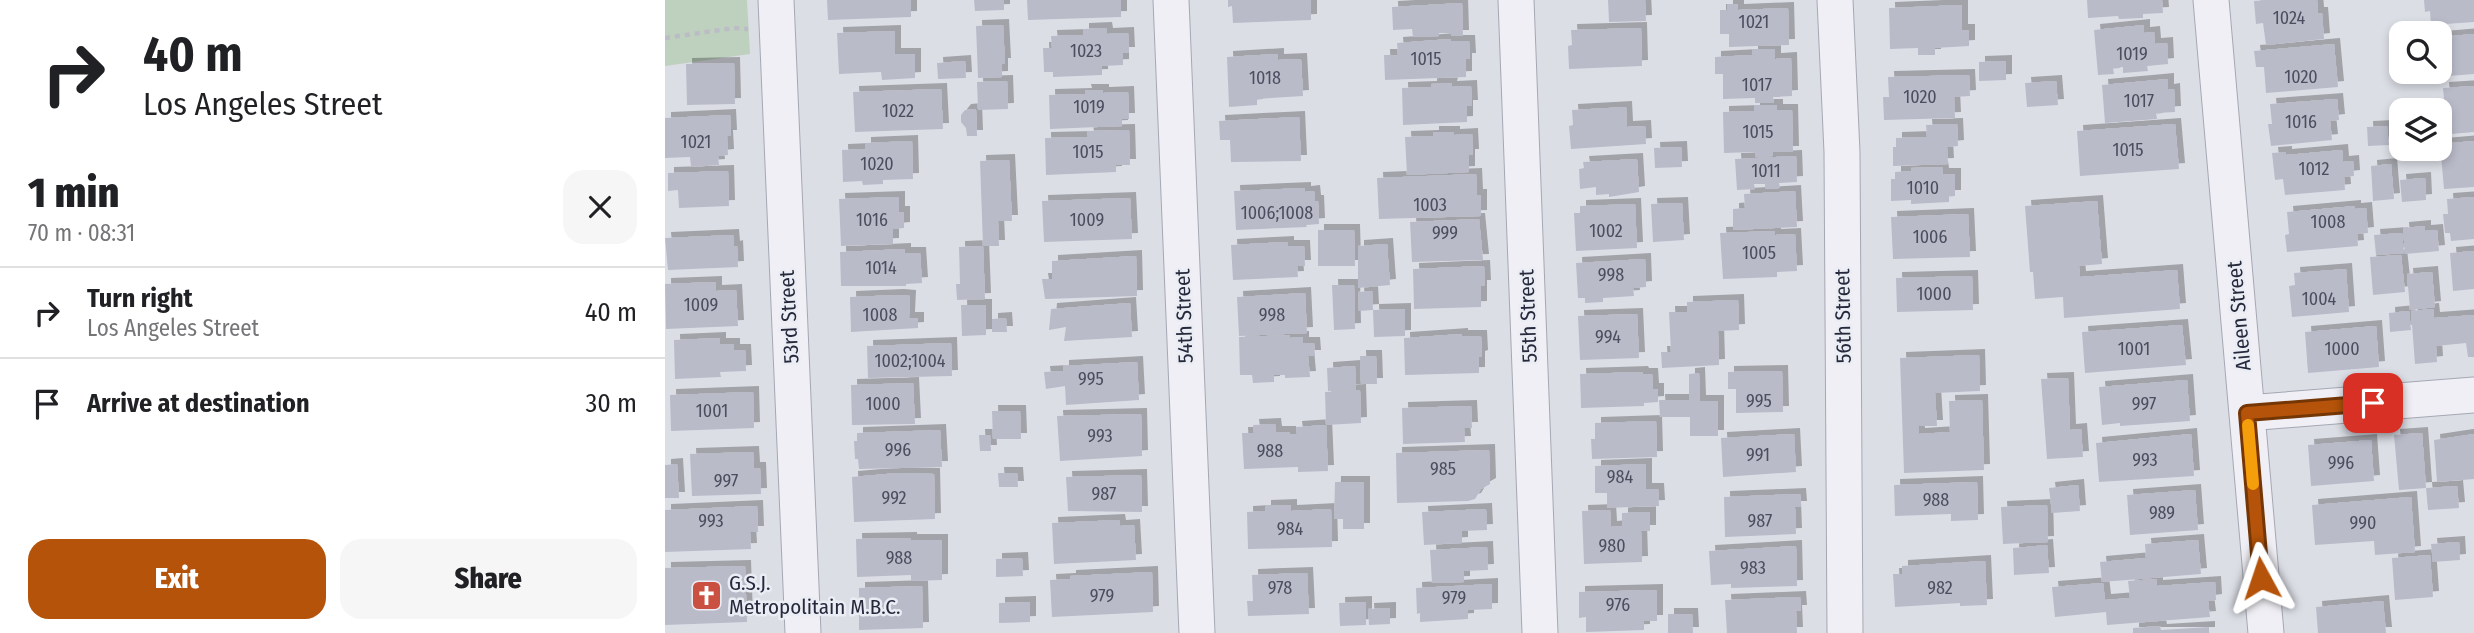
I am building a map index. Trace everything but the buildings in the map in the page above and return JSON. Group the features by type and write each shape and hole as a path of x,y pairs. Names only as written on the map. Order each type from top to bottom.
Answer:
{"street":[{"name":"54th Street","path":"1171,0 1197,633"},
{"name":"55th Street","path":"1515,0 1540,633"},
{"name":"56th Street","path":"1835,0 1842,152 1845,633"},
{"name":"Aileen Street","path":"2211,0 2266,633"},
{"name":"53rd Street","path":"776,15 803,633"},
{"path":"2247,413 2474,395"}],"path":[{"path":"665,38 734,28 776,15"}],"green space":[{"path":"665,0 747,0 750,54 665,66"}],"slow traffic":[{"path":"2248,425 2253,484"}],"place":[{"name":"G.S.J. Metropolitain M.B.C.","path":"706,595"}],"route":[{"path":"2261,578 2247,413 2373,403"}]}
